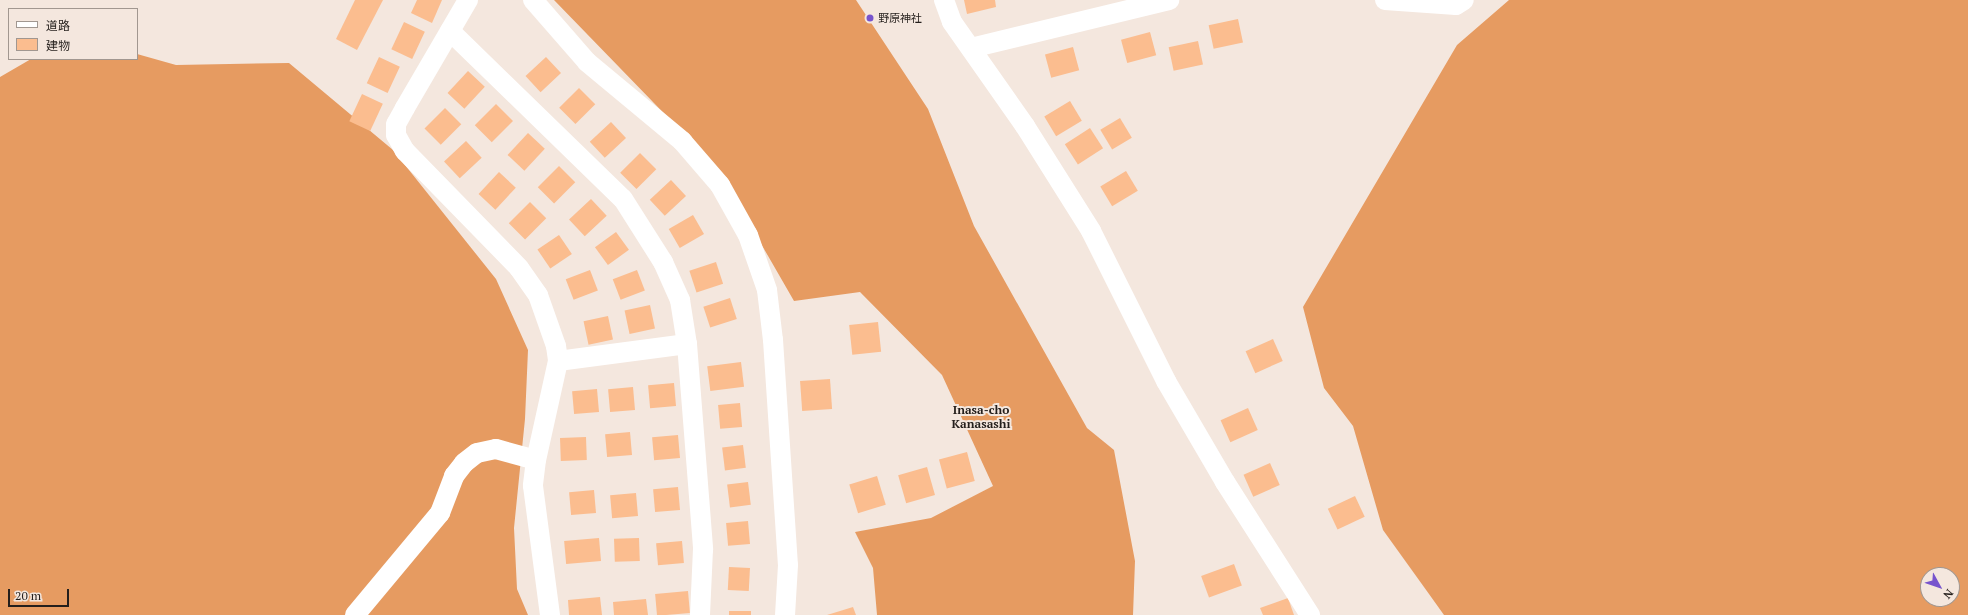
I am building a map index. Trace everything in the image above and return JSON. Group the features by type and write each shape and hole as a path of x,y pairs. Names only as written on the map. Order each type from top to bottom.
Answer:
{"street":[{"path":"468,0 396,124 396,135 405,152 526,279 538,295 556,346 558,361 536,460 533,486 550,615"},
{"path":"533,0 587,62 682,141 720,185 748,235 767,290 773,340 788,565 785,615"},
{"path":"944,0 952,22 971,48 1091,231 1166,381 1225,482 1310,615"},
{"path":"971,48 1169,0"},
{"path":"1385,0 1456,5 1464,0"},
{"path":"450,31 624,199 663,262 680,300 687,344 703,549 700,615"},
{"path":"558,361 687,344"},
{"path":"355,615 440,513 454,476 464,463 478,453 496,449 536,460"}],"shaded area":[{"path":"554,0 856,0 928,109 974,226 1087,428 1114,450 1135,561 1133,615 877,615 873,568 855,532 931,518 993,486 942,375 860,292 794,301 718,169"},
{"path":"1509,0 1968,0 1968,615 1444,615 1383,530 1353,426 1324,388 1303,307 1457,45"},
{"path":"138,54 176,65 289,63 393,150 496,279 528,350 525,419 514,528 517,589 528,615 0,615 0,77 29,60 138,60"}],"building":[{"path":"355,0 383,0 357,50 336,39"},
{"path":"417,0 442,0 432,23 411,13"},
{"path":"964,0 995,0 996,7 967,14"},
{"path":"1238,19 1243,42 1214,49 1209,25"},
{"path":"404,22 425,32 412,59 391,49"},
{"path":"1150,32 1156,55 1127,63 1121,40"},
{"path":"1198,41 1203,64 1174,71 1169,47"},
{"path":"1073,47 1079,70 1051,78 1045,55"},
{"path":"379,57 400,67 388,93 367,83"},
{"path":"546,57 561,73 541,92 526,76"},
{"path":"468,71 485,87 464,109 448,93"},
{"path":"579,88 595,104 575,124 559,108"},
{"path":"362,94 383,104 370,131 349,121"},
{"path":"1070,101 1082,121 1056,136 1044,116"},
{"path":"496,104 513,121 492,142 475,125"},
{"path":"445,108 461,124 441,145 424,129"},
{"path":"1120,118 1132,138 1112,150 1100,130"},
{"path":"611,122 626,138 605,158 590,142"},
{"path":"1090,128 1103,148 1078,164 1065,144"},
{"path":"528,133 545,149 524,171 508,155"},
{"path":"466,141 482,158 460,178 444,161"},
{"path":"640,153 656,169 636,189 620,173"},
{"path":"559,166 575,182 554,203 538,187"},
{"path":"1126,171 1138,191 1112,206 1100,186"},
{"path":"499,172 516,188 495,210 479,194"},
{"path":"671,180 686,196 665,216 650,200"},
{"path":"591,199 607,216 585,236 569,219"},
{"path":"530,202 546,218 525,239 509,223"},
{"path":"693,215 704,234 680,248 669,229"},
{"path":"616,232 629,250 608,265 595,247"},
{"path":"559,235 572,254 550,269 537,250"},
{"path":"716,262 723,284 696,293 689,271"},
{"path":"590,270 598,291 574,300 566,279"},
{"path":"637,270 645,291 621,300 613,279"},
{"path":"730,298 737,319 710,328 703,307"},
{"path":"650,305 655,328 630,334 625,310"},
{"path":"608,316 613,339 589,345 584,321"},
{"path":"878,322 881,352 852,355 849,325"},
{"path":"1273,339 1283,361 1255,373 1246,351"},
{"path":"741,362 744,387 710,391 707,366"},
{"path":"830,379 832,409 802,411 800,381"},
{"path":"674,383 676,406 650,408 648,385"},
{"path":"633,387 635,410 610,412 608,389"},
{"path":"597,389 599,412 574,414 572,391"},
{"path":"740,403 742,427 720,429 718,405"},
{"path":"1248,408 1258,430 1230,442 1221,420"},
{"path":"630,432 632,455 607,457 605,434"},
{"path":"678,435 680,458 654,460 652,437"},
{"path":"586,437 587,460 561,461 560,438"},
{"path":"743,445 746,468 725,470 722,448"},
{"path":"967,452 975,481 947,488 939,460"},
{"path":"1270,463 1280,485 1253,497 1244,475"},
{"path":"927,467 935,495 906,503 898,475"},
{"path":"877,476 886,505 858,513 849,484"},
{"path":"748,482 751,505 730,507 727,485"},
{"path":"678,487 680,510 655,512 653,489"},
{"path":"594,490 596,513 571,515 569,492"},
{"path":"636,493 638,516 612,518 610,495"},
{"path":"1355,496 1365,517 1338,530 1328,509"},
{"path":"748,521 750,544 728,546 726,523"},
{"path":"599,538 601,561 566,564 564,541"},
{"path":"639,538 640,561 615,562 614,539"},
{"path":"682,541 684,563 658,565 656,543"},
{"path":"1234,564 1242,586 1209,598 1201,576"},
{"path":"729,567 750,568 749,591 728,590"},
{"path":"688,591 690,613 657,615 655,594"},
{"path":"600,597 602,615 569,615 568,600"},
{"path":"1288,598 1294,615 1263,615 1260,608"},
{"path":"646,599 648,615 614,615 613,602"},
{"path":"853,607 856,615 827,615"},
{"path":"729,611 751,611 751,615 729,615"}],"place":[{"name":"野原神社","path":"870,18"}],"district":[{"name":"Inasa-cho Kanasashi","path":"981,417"}]}
